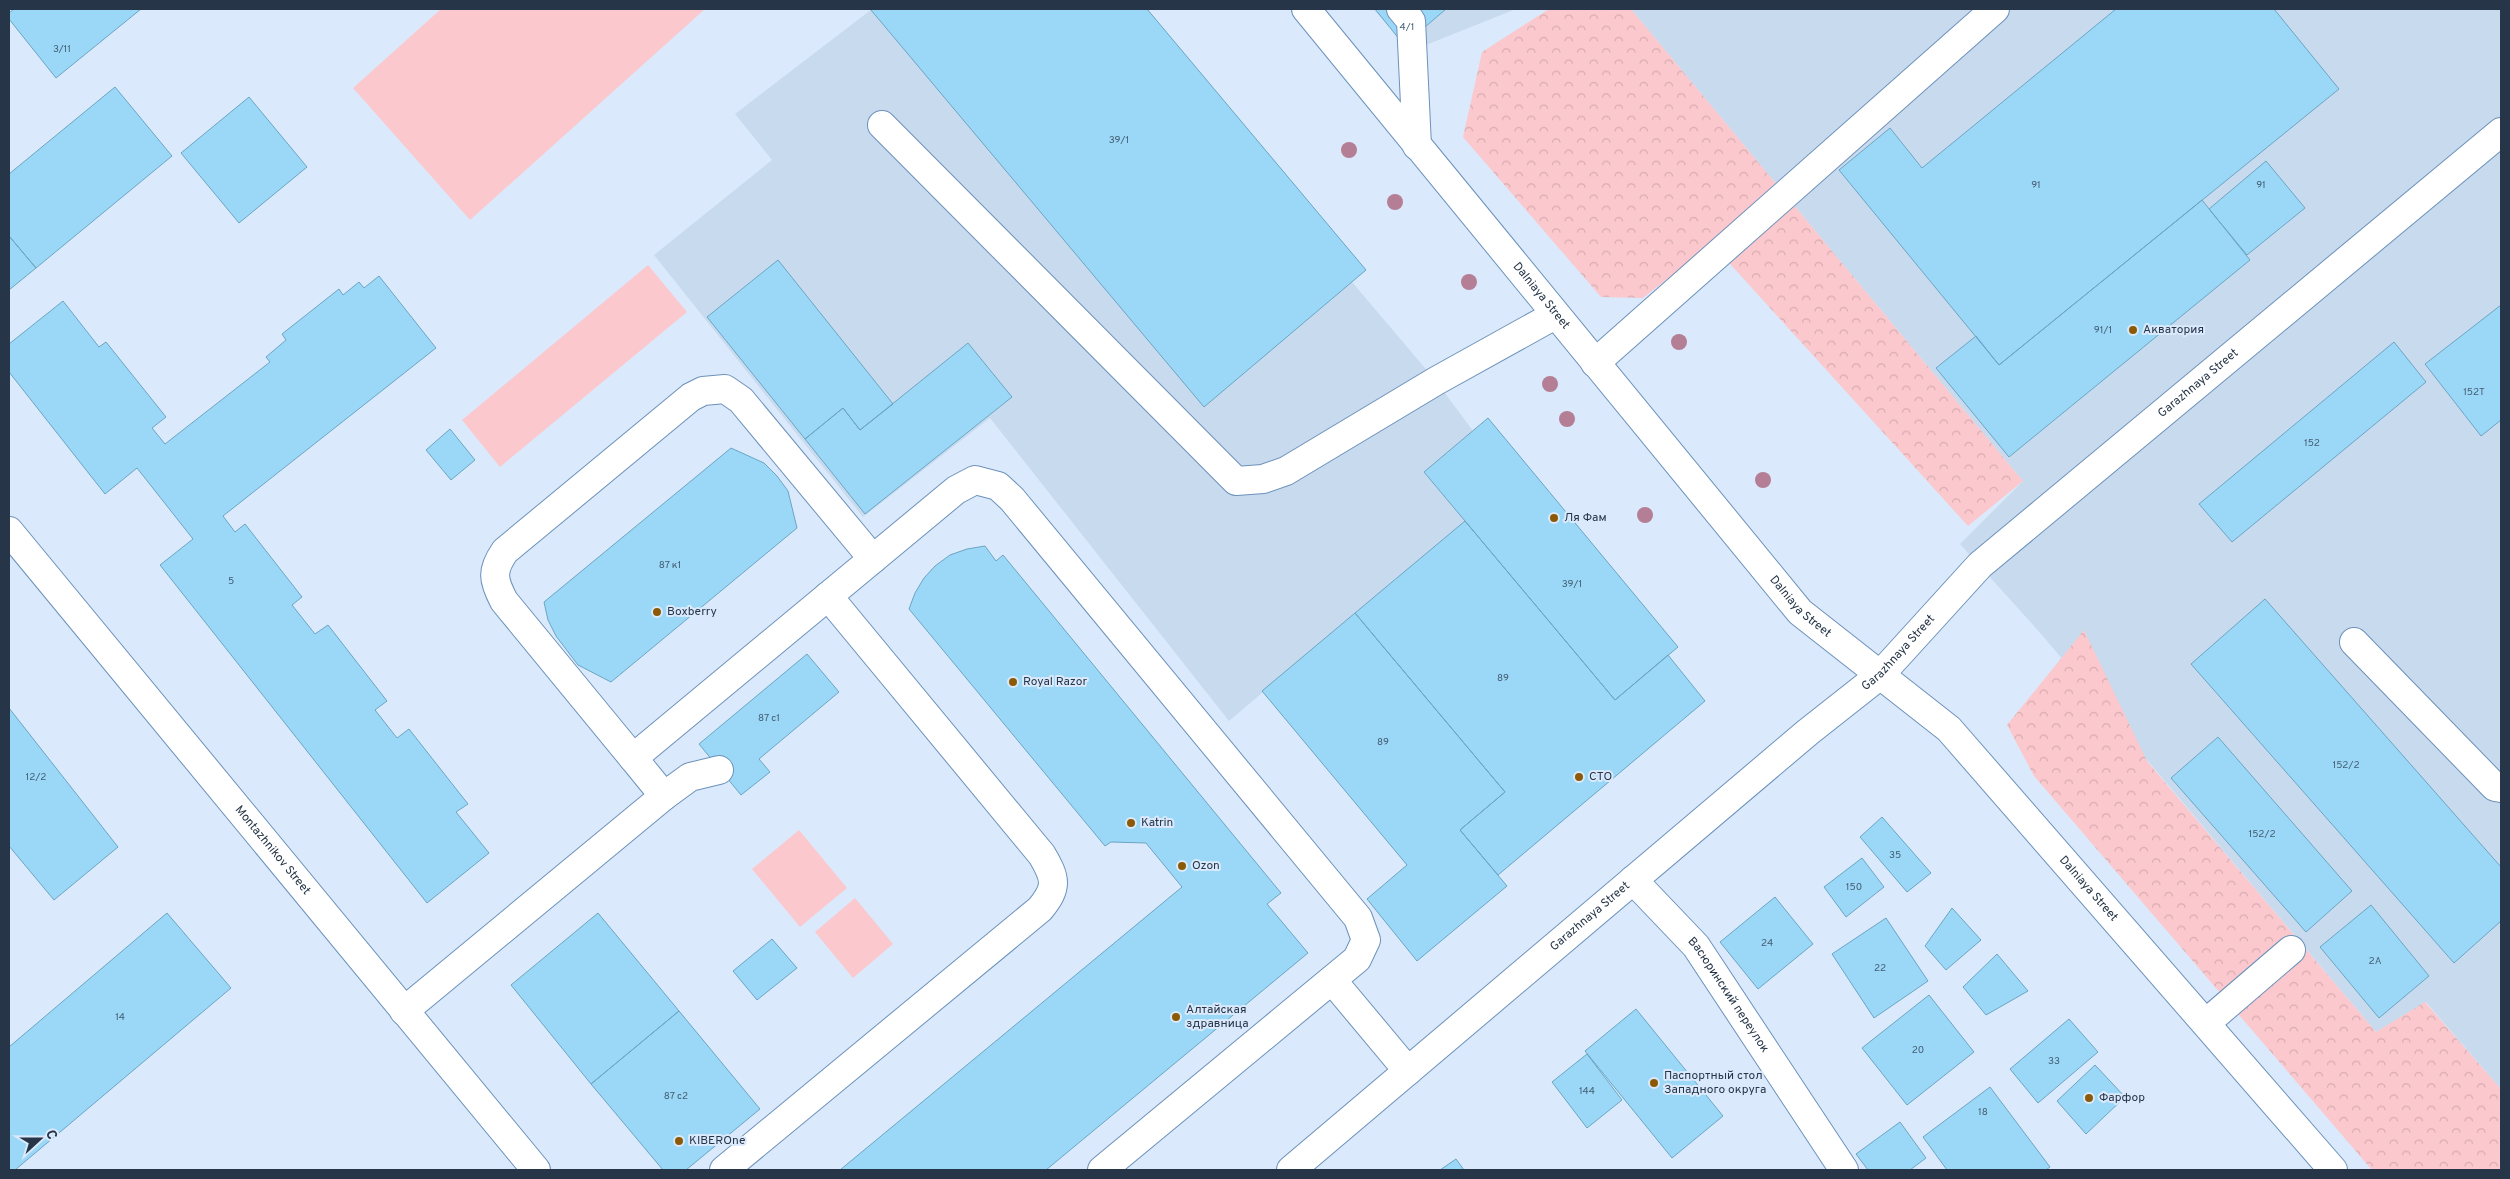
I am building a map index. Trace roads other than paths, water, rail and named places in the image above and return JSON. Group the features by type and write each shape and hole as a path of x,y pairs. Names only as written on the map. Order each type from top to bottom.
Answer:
{"street":[{"name":"Dalniaya Street","path":"1306,9 1555,316 1800,612 1879,676 1949,729 2333,1170"},
{"path":"1401,9 1411,21 1417,146"},
{"path":"1595,363 1995,9"},
{"path":"882,125 1236,481 1263,479 1286,471 1436,382 1555,316"},
{"name":"Garazhnaya Street","path":"1304,1166 1408,1071 1808,732 1879,676 1980,565 2501,132"},
{"path":"664,796 504,601 495,584 496,565 512,545 691,397 704,391 725,389 741,400 873,559"},
{"path":"633,758 956,490 975,480 998,486 1012,499 1358,918 1366,940 1357,959 1102,1170"},
{"name":"Montazhnikov Street","path":"9,532 536,1170"},
{"path":"724,1170 1040,909 1052,894 1052,872 1042,855 828,596"},
{"path":"2354,642 2495,787 2501,788"},
{"path":"404,1011 664,796 690,777 719,770"},
{"name":"Васюринский переулок","path":"1633,880 1696,946 1844,1170"},
{"path":"2206,1023 2291,950"},
{"path":"1332,980 1408,1071"}],"place":[{"name":"Акватория","path":"2133,330"},
{"name":"Ля Фам","path":"1554,518"},
{"name":"Boxberry","path":"657,612"},
{"name":"Royal Razor","path":"1013,682"},
{"name":"СТО","path":"1579,777"},
{"name":"Katrin","path":"1131,823"},
{"name":"Ozon","path":"1182,866"},
{"name":"Алтайская здравница","path":"1176,1017"},
{"name":"Паспортный стол Западного округа","path":"1654,1083"},
{"name":"Фарфор","path":"2089,1098"},
{"name":"KIBEROne","path":"679,1141"}]}
